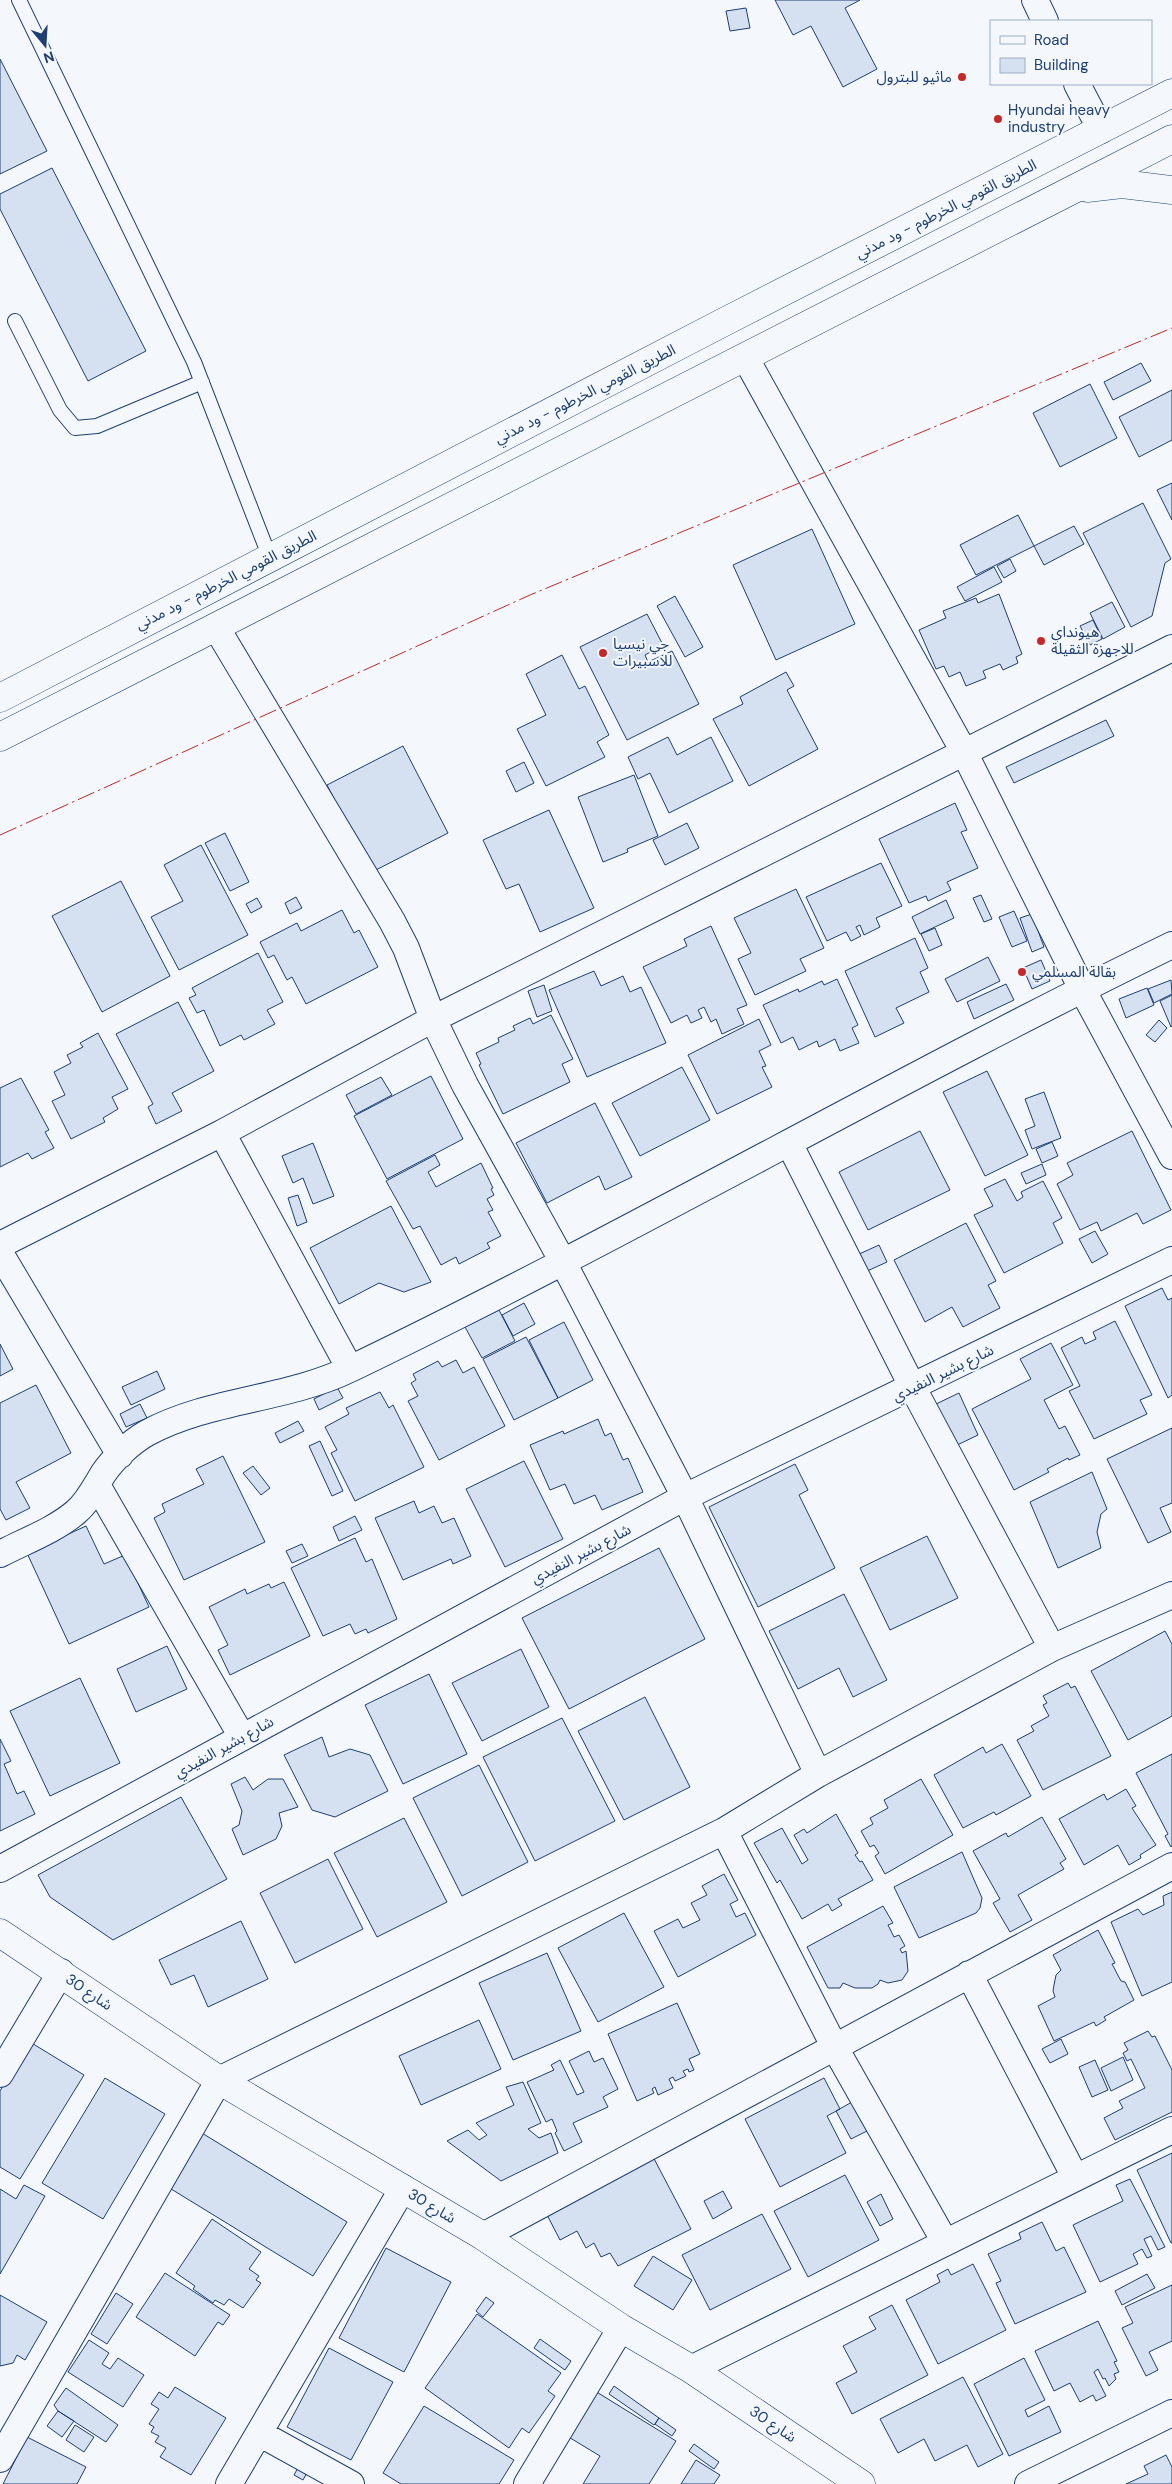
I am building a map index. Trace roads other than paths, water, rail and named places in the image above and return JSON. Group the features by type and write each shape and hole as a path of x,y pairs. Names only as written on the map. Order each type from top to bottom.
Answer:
{"main road":[{"name":"الطريق القومي الخرطوم - ود مدني","path":"0,698 1172,93"},
{"path":"0,736 1172,139"},
{"path":"1073,189 1122,184 1172,190"},
{"name":"شارع 30","path":"0,1933 219,2080 483,2236 621,2328 691,2369 857,2483"}],"street":[{"path":"1035,0 1045,20"},
{"path":"1078,85 1100,130"},
{"path":"745,357 964,752 1082,989 1172,1156"},
{"path":"216,627 392,921 406,948 433,1019 464,1085 563,1262 685,1497 818,1774"},
{"path":"0,1244 222,1133 433,1019 1172,648"},
{"path":"0,1554 62,1522 77,1512 110,1465 148,1433 197,1413 307,1386 350,1369 563,1262 1082,989 1172,945"},
{"path":"222,1133 350,1369"},
{"path":"789,1143 913,1388 1052,1648"},
{"path":"0,1253 120,1455"},
{"name":"شارع بشير النفيدي","path":"0,1869 685,1497 913,1388 1172,1260"},
{"path":"97,1486 242,1737"},
{"path":"0,2459 219,2080 724,1831 818,1774 1052,1648 1172,1595"},
{"path":"724,1831 834,2046 945,2242"},
{"path":"483,2236 1172,1866"},
{"path":"0,2074 60,1972"},
{"path":"969,1974 1076,2177"},
{"path":"691,2369 1172,2130"},
{"path":"230,2484 403,2188"},
{"path":"527,2484 621,2328"},
{"path":"1028,2484 1172,2413"},
{"path":"259,2433 351,2484"}],"lane":[{"path":"18,0 202,382 270,558"},
{"path":"15,321 60,410 75,428 97,426 202,382"}],"place":[{"name":"ماثيو للبترول","path":"962,77"},
{"name":"Hyundai heavy industry","path":"998,119"},
{"name":"هيونداي للاجهزة الثقيلة","path":"1041,641"},
{"name":"جي نيسيا للاسبيرات","path":"603,653"},
{"name":"بقالة المسلمي","path":"1022,972"}]}
